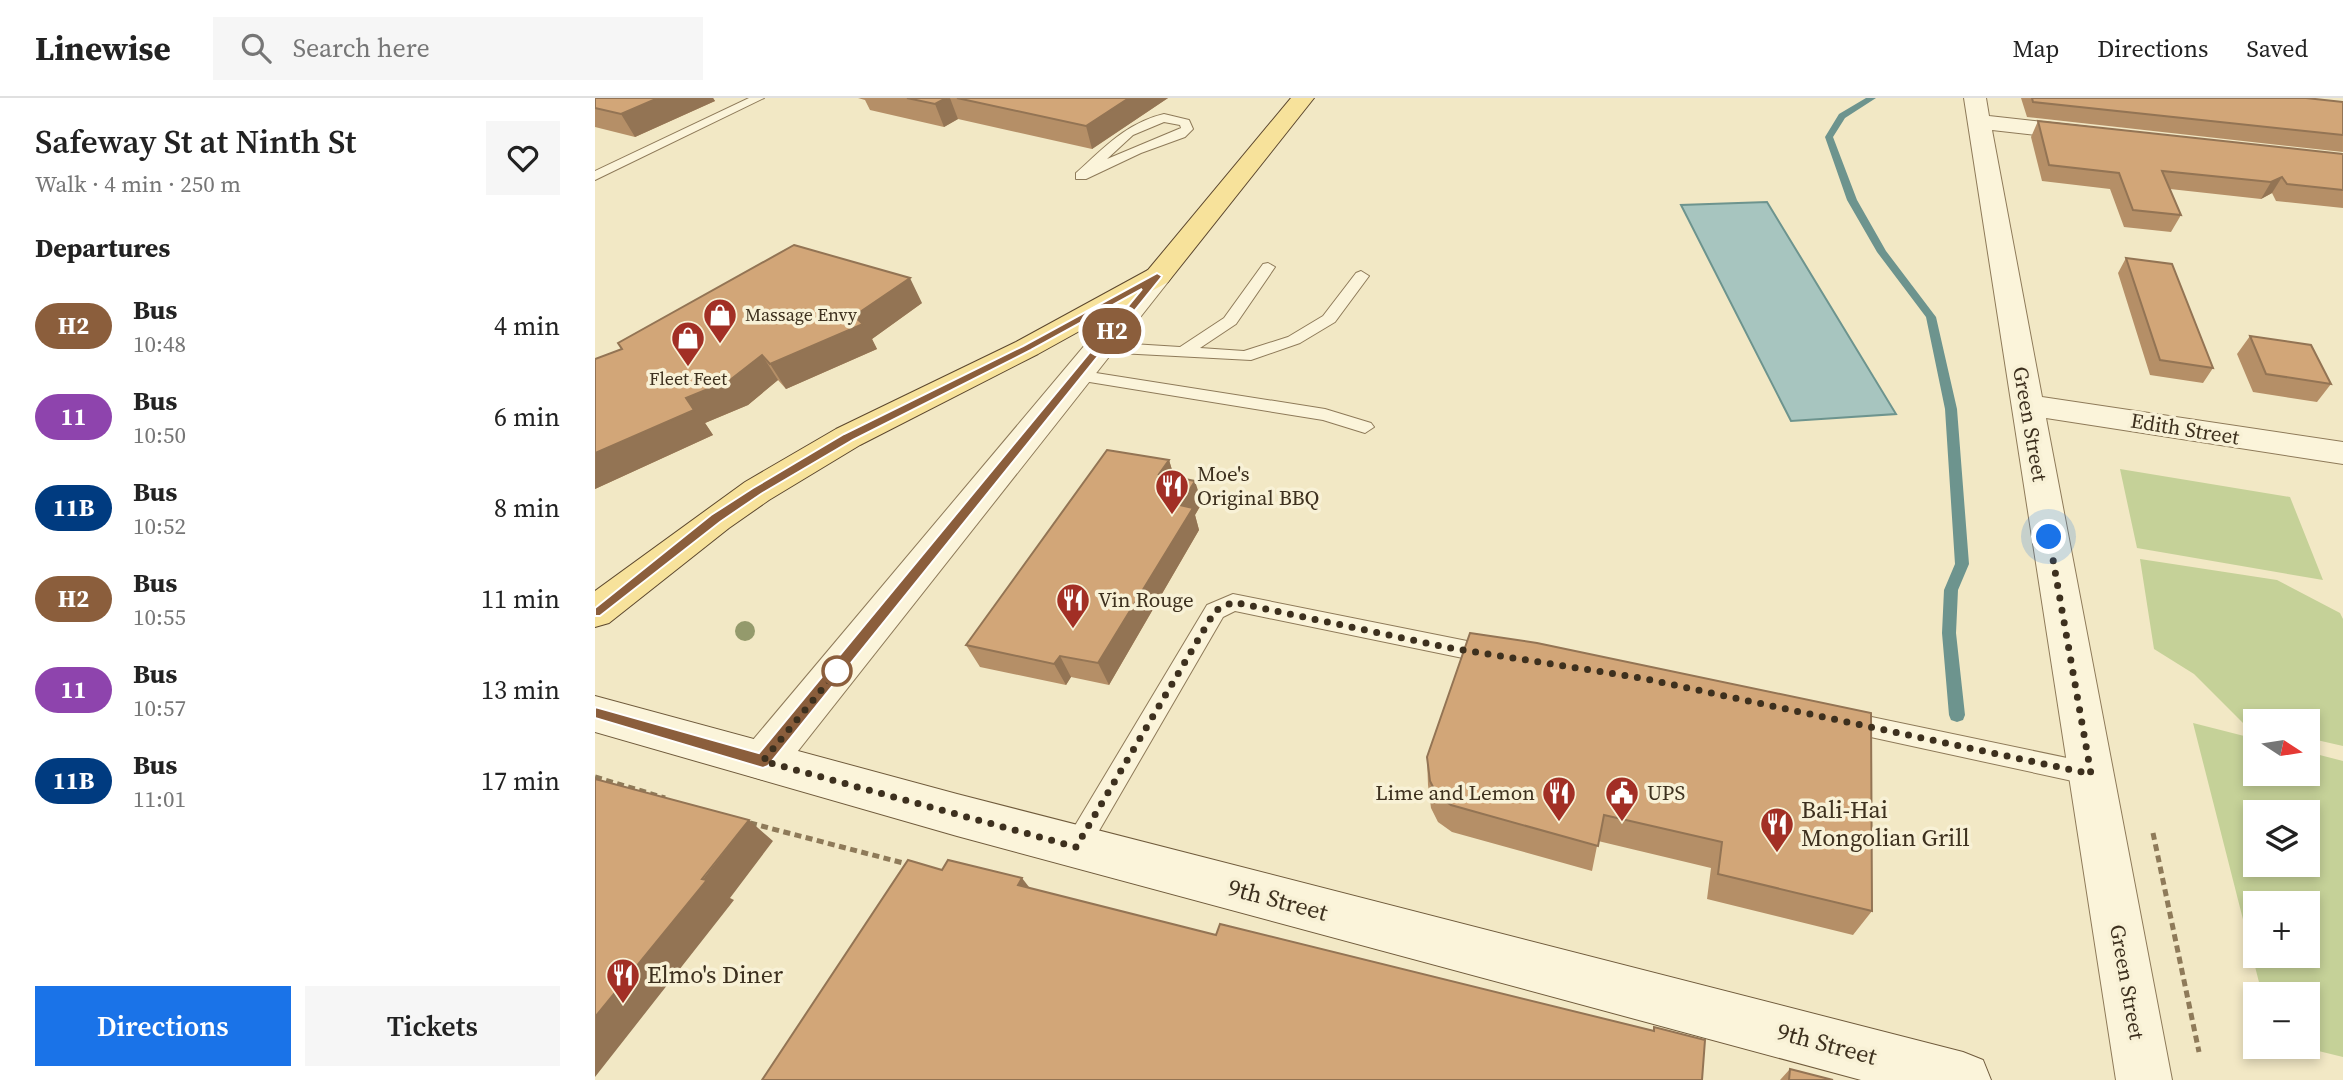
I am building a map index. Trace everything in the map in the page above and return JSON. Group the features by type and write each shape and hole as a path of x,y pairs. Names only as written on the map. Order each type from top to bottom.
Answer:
{"main road":[{"path":"595,612 716,519 768,484 848,437 1027,348 1157,276 1303,98"}],"street":[{"path":"1977,110 2113,137"},
{"name":"Green Street","path":"1977,110 2144,1080"},
{"path":"763,761 1157,276"},
{"name":"Edith Street","path":"2026,405 2343,453"},
{"name":"9th Street","path":"595,714 1076,847 1963,1080"}],"lane":[{"path":"595,176 758,98"},
{"path":"1164,118 1185,123 1187,129 1181,134 1127,154 1081,176 1134,128 1151,120 1164,118"},
{"path":"1182,353 1230,321 1268,267"},
{"path":"1100,347 1245,356 1294,340 1329,319 1361,276"},
{"path":"1077,375 1325,415 1365,427"},
{"path":"1076,847 1215,611 1233,602 1450,648 1518,659"},
{"path":"1828,718 2091,774"}],"path":[{"path":"595,777 669,799"},
{"path":"741,820 923,868"},
{"path":"2151,822 2199,1052"}],"green space":[{"path":"2120,469 2290,497 2323,580 2137,548"},
{"path":"2140,559 2277,580 2340,613 2343,619 2343,746 2321,741 2321,709 2243,709 2243,723 2194,674 2154,649"},
{"path":"2193,723 2243,736 2243,786 2321,786 2321,755 2343,761 2343,1057 2320,1051 2320,982 2259,982 2255,968 2320,968 2320,891 2243,891 2243,919"}],"water":[{"path":"1767,202 1896,414 1791,421 1681,205"}],"building":[{"path":"595,98 658,98 621,114 595,108"},
{"path":"907,98 946,98 935,104"},
{"path":"957,98 1129,98 1086,126"},
{"path":"2032,98 2306,98 2343,102 2343,135 2033,102"},
{"path":"2038,121 2343,154 2343,190 2287,184 2282,177 2271,182 2162,171 2181,215 2133,210 2119,173 2049,165"},
{"path":"794,245 910,278 854,316 863,324 770,364 762,355 730,380 686,398 694,410 595,453 595,359 622,349 618,343"},
{"path":"2126,258 2172,264 2213,368 2160,360"},
{"path":"2250,336 2311,345 2331,384 2266,374"},
{"path":"1107,450 1169,460 1159,474 1195,481 1180,505 1193,508 1098,663 1060,656 1054,664 966,645"},
{"path":"1470,633 1537,643 1871,713 1872,911 1718,874 1722,842 1604,815 1598,846 1451,805 1437,795 1430,781 1427,757"},
{"path":"595,779 749,820 702,879 707,880 595,1017"},
{"path":"908,860 942,870 948,860 1022,878 1018,885 1216,935 1220,924 1654,1031 1654,1027 1705,1040 1702,1080 762,1080"},
{"path":"1790,1069 1833,1080 1789,1080"}],"waterway":[{"path":"1872,98 1842,116 1829,137 1852,200 1882,252 1931,317 1951,409 1962,564 1951,590 1949,633 1957,715"}],"bus line":[{"name":"H2","path":"595,612 626,586 757,491 848,437 1027,348 1157,276 763,761 595,714"}],"place":[{"name":"Massage Envy","path":"720,345"},
{"name":"Fleet Feet","path":"688,368"},
{"name":"Moe's Original BBQ","path":"1172,516"},
{"name":"Vin Rouge","path":"1073,630"},
{"name":"Lime and Lemon","path":"1559,823"},
{"name":"UPS","path":"1622,823"},
{"name":"Bali-Hai Mongolian Grill","path":"1777,854"},
{"name":"Elmo's Diner","path":"623,1005"}],"route":[{"path":"837,671 763,761 1076,847 1215,611 1233,602 1450,648 1641,678 2091,774 2049,537"}]}
